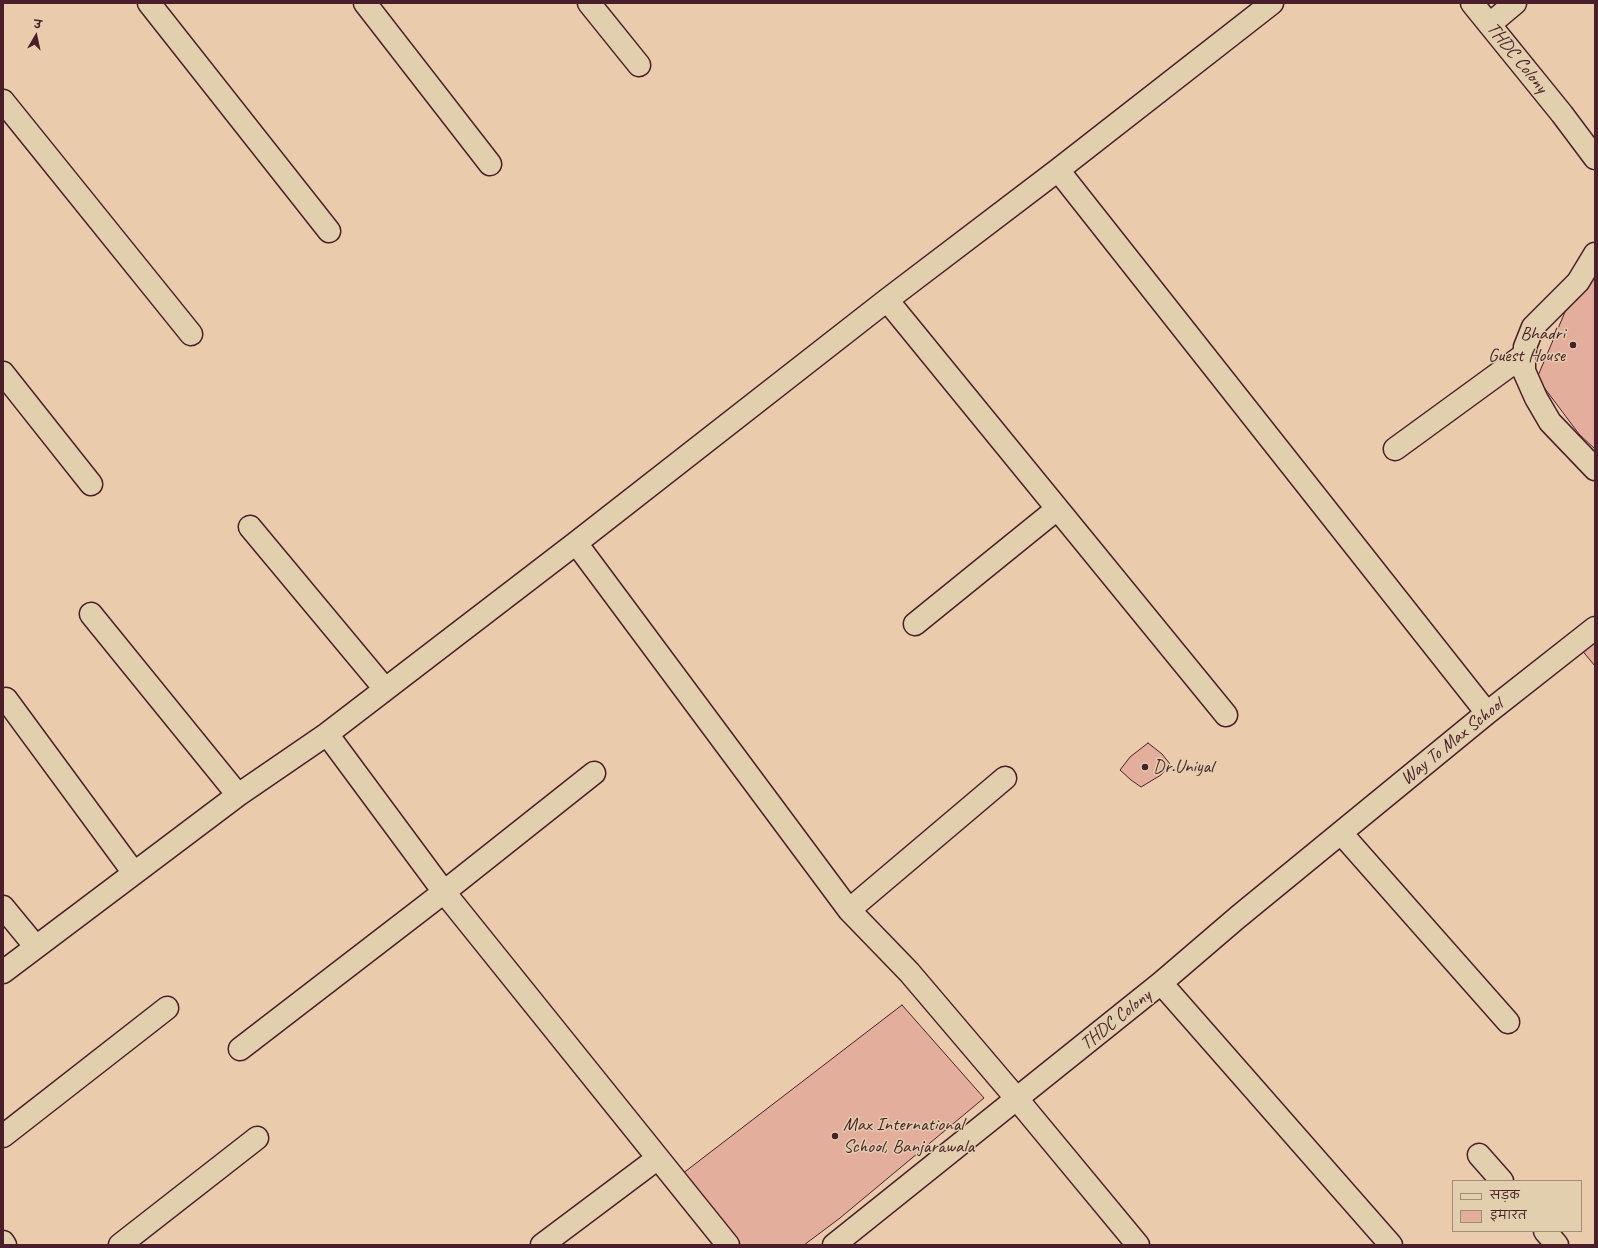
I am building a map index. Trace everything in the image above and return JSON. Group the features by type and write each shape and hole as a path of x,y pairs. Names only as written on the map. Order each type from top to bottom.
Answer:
{"street":[{"path":"149,3 329,230"},
{"path":"365,3 490,164"},
{"path":"589,3 639,65"},
{"path":"3,972 238,795 327,734 576,543 887,300 1058,170 1272,3"},
{"name":"THDC Colony","path":"1472,3 1562,114 1595,158"},
{"path":"1490,24 1515,3"},
{"path":"3,101 191,334"},
{"path":"1058,170 1487,713"},
{"path":"1595,254 1578,282 1533,327 1525,347 1524,355 1524,372 1536,398 1550,422 1595,469"},
{"path":"887,300 1226,715"},
{"path":"1395,449 1524,355"},
{"path":"3,373 91,484"},
{"path":"915,624 1057,509"},
{"path":"250,527 385,688"},
{"path":"576,543 849,910 909,972 1138,1245"},
{"path":"90,614 238,795"},
{"name":"Way To Max School","path":"1310,857 1487,713 1595,628"},
{"path":"6,699 134,873"},
{"path":"327,734 444,892 728,1245"},
{"path":"240,1049 444,892 594,773"},
{"path":"849,910 1005,778"},
{"path":"1341,833 1508,1022"},
{"name":"THDC Colony","path":"834,1245 1161,983 1310,857"},
{"path":"3,907 36,947"},
{"path":"1161,983 1391,1245"},
{"path":"3,1136 168,1008"},
{"path":"120,1245 257,1138"},
{"path":"1479,1155 1501,1180"},
{"path":"542,1245 658,1158"},
{"path":"1546,1232 1557,1245"},
{"path":"3,1242 6,1245"}],"building":[{"name":"Bhadri Guest House","path":"1595,276 1595,449 1579,434 1537,378 1565,312"},
{"path":"1595,637 1595,666 1580,648"},
{"name":"Dr.Uniyal","path":"1148,743 1162,754 1170,764 1161,775 1141,787 1120,770 1130,757"},
{"name":"Max International School, Banjarawala","path":"902,1005 984,1098 840,1218 804,1245 733,1245 682,1174"}],"place":[{"name":"Bhadri Guest House","path":"1573,345"},
{"name":"Dr.Uniyal","path":"1145,767"},
{"name":"Max International School, Banjarawala","path":"835,1136"}]}
